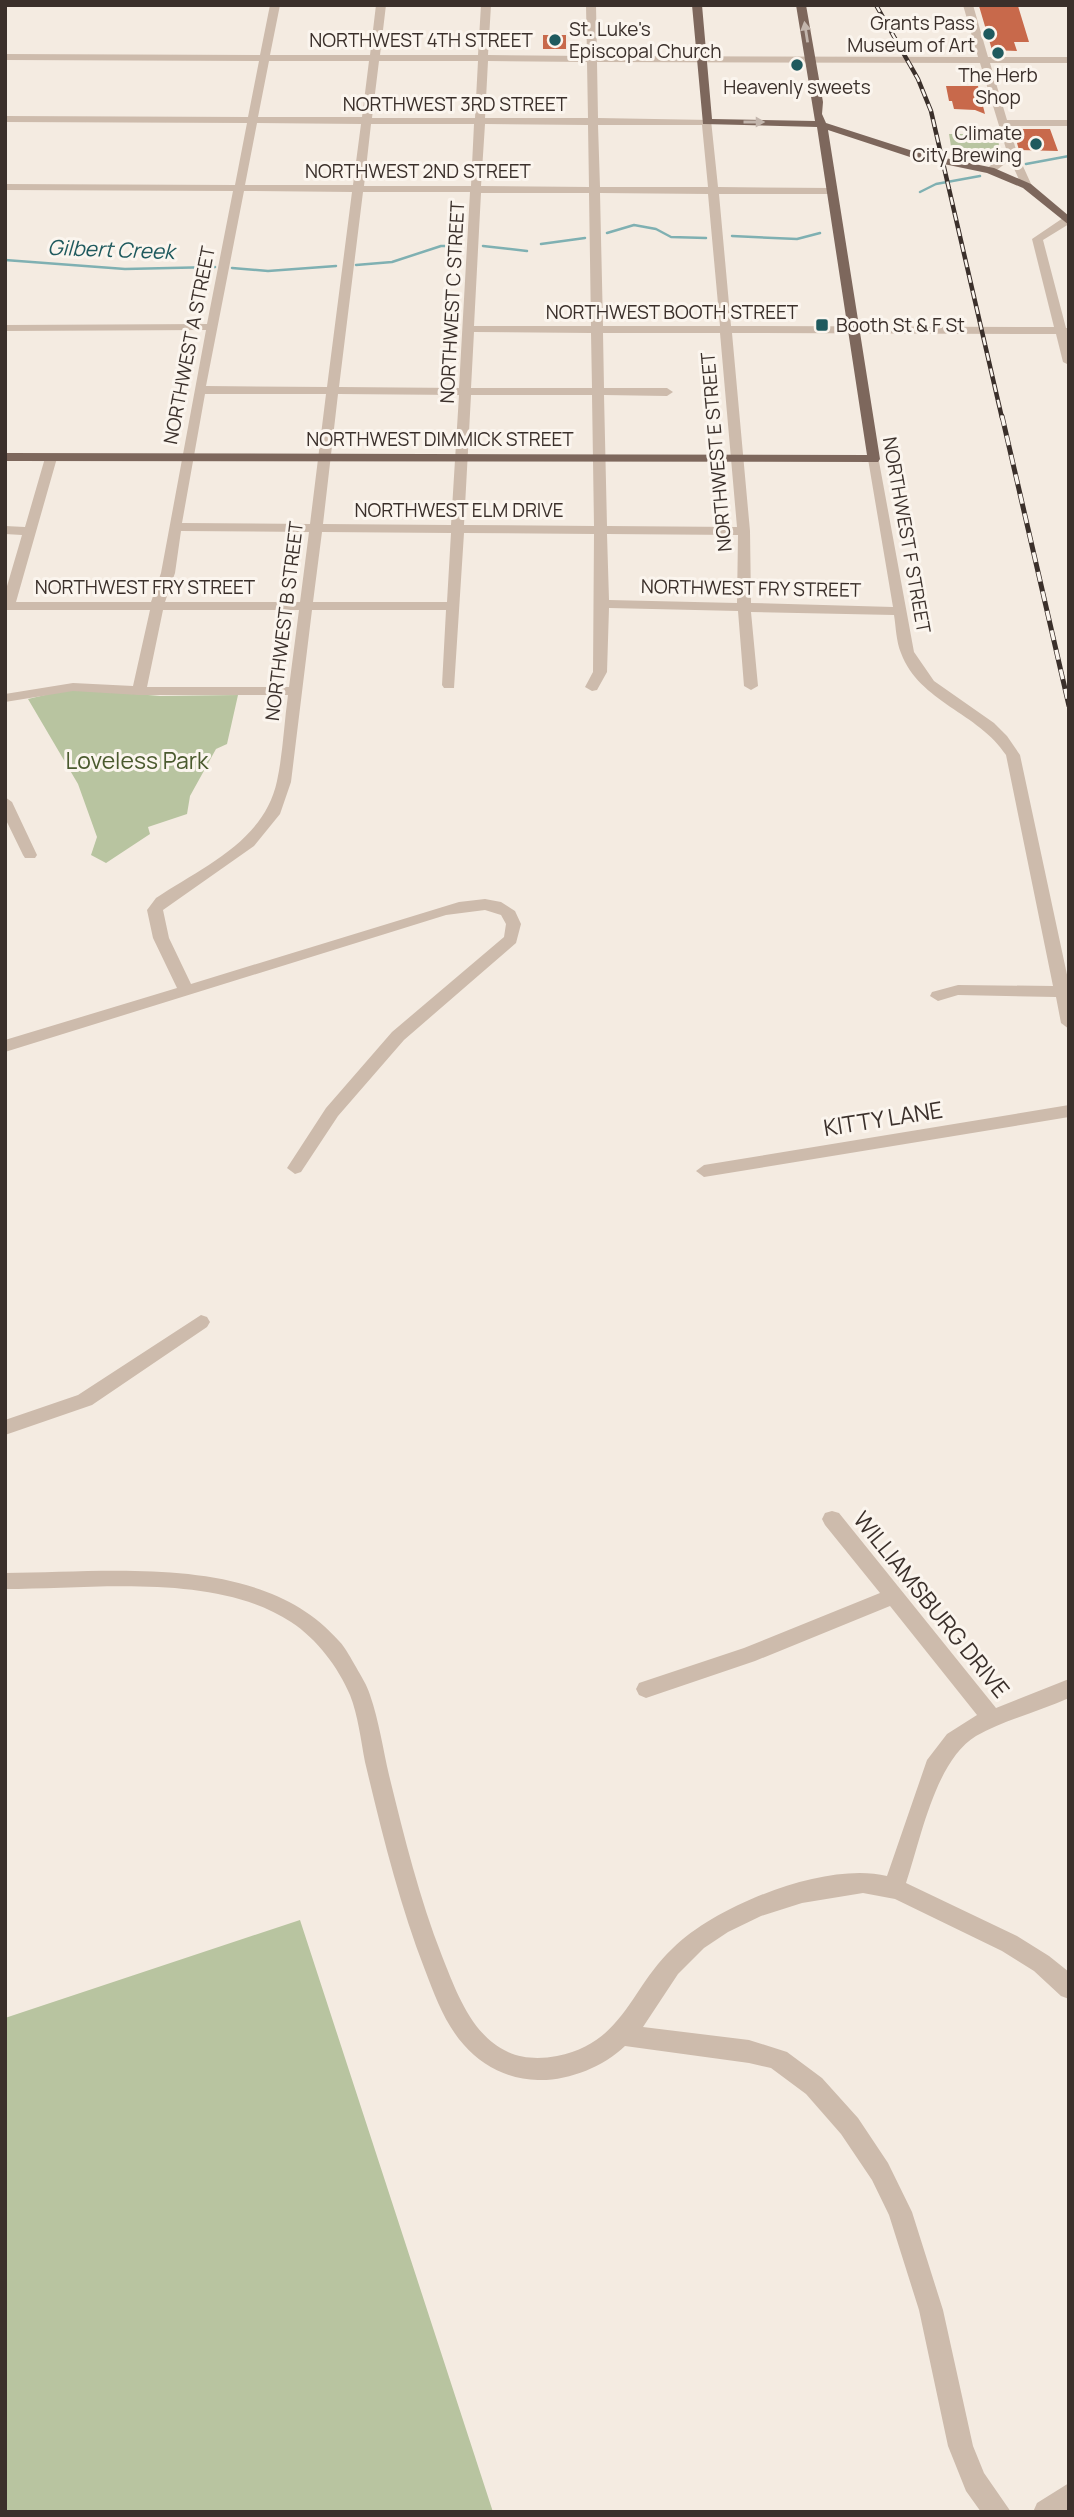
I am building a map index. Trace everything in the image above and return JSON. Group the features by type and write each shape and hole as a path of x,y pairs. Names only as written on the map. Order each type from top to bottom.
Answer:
{"main road":[{"name":"NORTHWEST E STREET","path":"697,5 707,122"},
{"name":"NORTHWEST F STREET","path":"801,5 874,460"},
{"name":"NORTHWEST 3RD STREET","path":"818,102 826,115 837,125 901,152"},
{"name":"NORTHWEST 3RD STREET","path":"707,122 819,121 901,152 990,170 1027,187 1068,221"},
{"path":"823,140 852,135"},
{"name":"NORTHWEST DIMMICK STREET","path":"5,457 874,460"}],"street":[{"name":"NORTHWEST A STREET","path":"139,691 157,606 168,573 186,457 275,5"},
{"name":"NORTHWEST B STREET","path":"186,991 160,938 155,910 161,902 253,838 271,817 284,782 381,5"},
{"name":"NORTHWEST C STREET","path":"449,685 486,5"},
{"path":"591,5 601,604 600,672 592,687"},
{"path":"968,5 1002,123 1027,187"},
{"name":"NORTHWEST 4TH STREET","path":"5,57 1069,60"},
{"name":"NORTHWEST 3RD STREET","path":"5,119 707,122"},
{"name":"NORTHWEST E STREET","path":"707,122 744,531 744,607 751,686"},
{"path":"1002,123 1069,123"},
{"path":"990,170 1012,153"},
{"name":"NORTHWEST 2ND STREET","path":"5,187 831,191"},
{"path":"1068,221 1037,239 1064,331 1069,362"},
{"path":"5,328 212,327"},
{"name":"NORTHWEST BOOTH STREET","path":"469,329 1064,331"},
{"path":"200,390 667,392"},
{"path":"7,606 51,458"},
{"name":"NORTHWEST F STREET","path":"874,460 907,652 917,673 942,697 991,727 1008,744 1013,755 1069,1023"},
{"name":"NORTHWEST ELM DRIVE","path":"175,527 744,531"},
{"path":"5,530 29,531"},
{"name":"NORTHWEST FRY STREET","path":"601,604 900,611"},
{"name":"NORTHWEST FRY STREET","path":"7,606 453,607"},
{"path":"5,698 73,687 139,691 295,691"},
{"path":"6,805 30,855"},
{"path":"5,1046 434,914 483,905 496,906 511,916 515,923 510,939 398,1036 331,1112 295,1168"},
{"path":"938,996 958,990 1061,992"},
{"name":"KITTY LANE","path":"704,1171 1069,1111"},
{"path":"5,1428 85,1400 201,1322"},
{"name":"WILLIAMSBURG DRIVE","path":"832,1519 993,1720"},
{"path":"5,1581 221,1585 288,1607 324,1635 340,1653 356,1683 418,1920 449,2000 459,2021 472,2038 500,2061 520,2069 540,2070 583,2060 604,2049 622,2035 655,1984 672,1964 729,1920 776,1902 843,1884 861,1882 894,1888 1037,1958 1069,1988"},
{"path":"646,1689 748,1655 894,1596"},
{"path":"894,1888 934,1767 959,1736 1069,1688"},
{"path":"622,2035 758,2053 780,2060 799,2072 839,2111 899,2209 931,2309 958,2435 981,2489 998,2512"},
{"path":"1046,2512 1069,2496"}],"green space":[{"path":"949,134 997,134 1001,156 994,163 953,158"},
{"name":"Loveless Park","path":"88,690 160,696 238,695 227,744 216,749 190,796 187,814 148,827 150,834 106,863 91,855 97,837 78,784 28,699 62,691"},
{"path":"300,1920 493,2512 5,2512 5,2018"}],"building":[{"path":"979,6 1018,6 1029,42 1014,42 1017,51 992,50"},
{"name":"St. Luke's Episcopal Church","path":"543,35 566,35 566,49 543,49"},
{"path":"946,86 978,86 985,114 975,110 954,109"},
{"name":"Climate City Brewing","path":"1013,129 1050,129 1058,151 1019,150"}],"waterway":[{"name":"Gilbert Creek","path":"1026,164 1069,156"},
{"name":"Gilbert Creek","path":"920,192 936,184 980,176"},
{"name":"Gilbert Creek","path":"607,233 634,225 656,229 671,237 706,238"},
{"name":"Gilbert Creek","path":"732,236 797,239 820,233"},
{"name":"Gilbert Creek","path":"541,244 585,238"},
{"name":"Gilbert Creek","path":"356,265 392,262 441,246 460,246"},
{"name":"Gilbert Creek","path":"483,246 527,251"},
{"name":"Gilbert Creek","path":"5,260 125,269 215,267"},
{"name":"Gilbert Creek","path":"232,268 268,271 336,266"}],"railway":[{"path":"876,5 918,79 931,111 1002,418"},
{"path":"1002,416 1069,706"}],"place":[{"name":"Grants Pass Museum of Art","path":"989,34"},
{"name":"St. Luke's Episcopal Church","path":"555,40"},
{"name":"The Herb Shop","path":"998,53"},
{"name":"Heavenly sweets","path":"797,65"},
{"name":"Climate City Brewing","path":"1036,144"},
{"name":"Booth St & F St","path":"822,325"}]}
